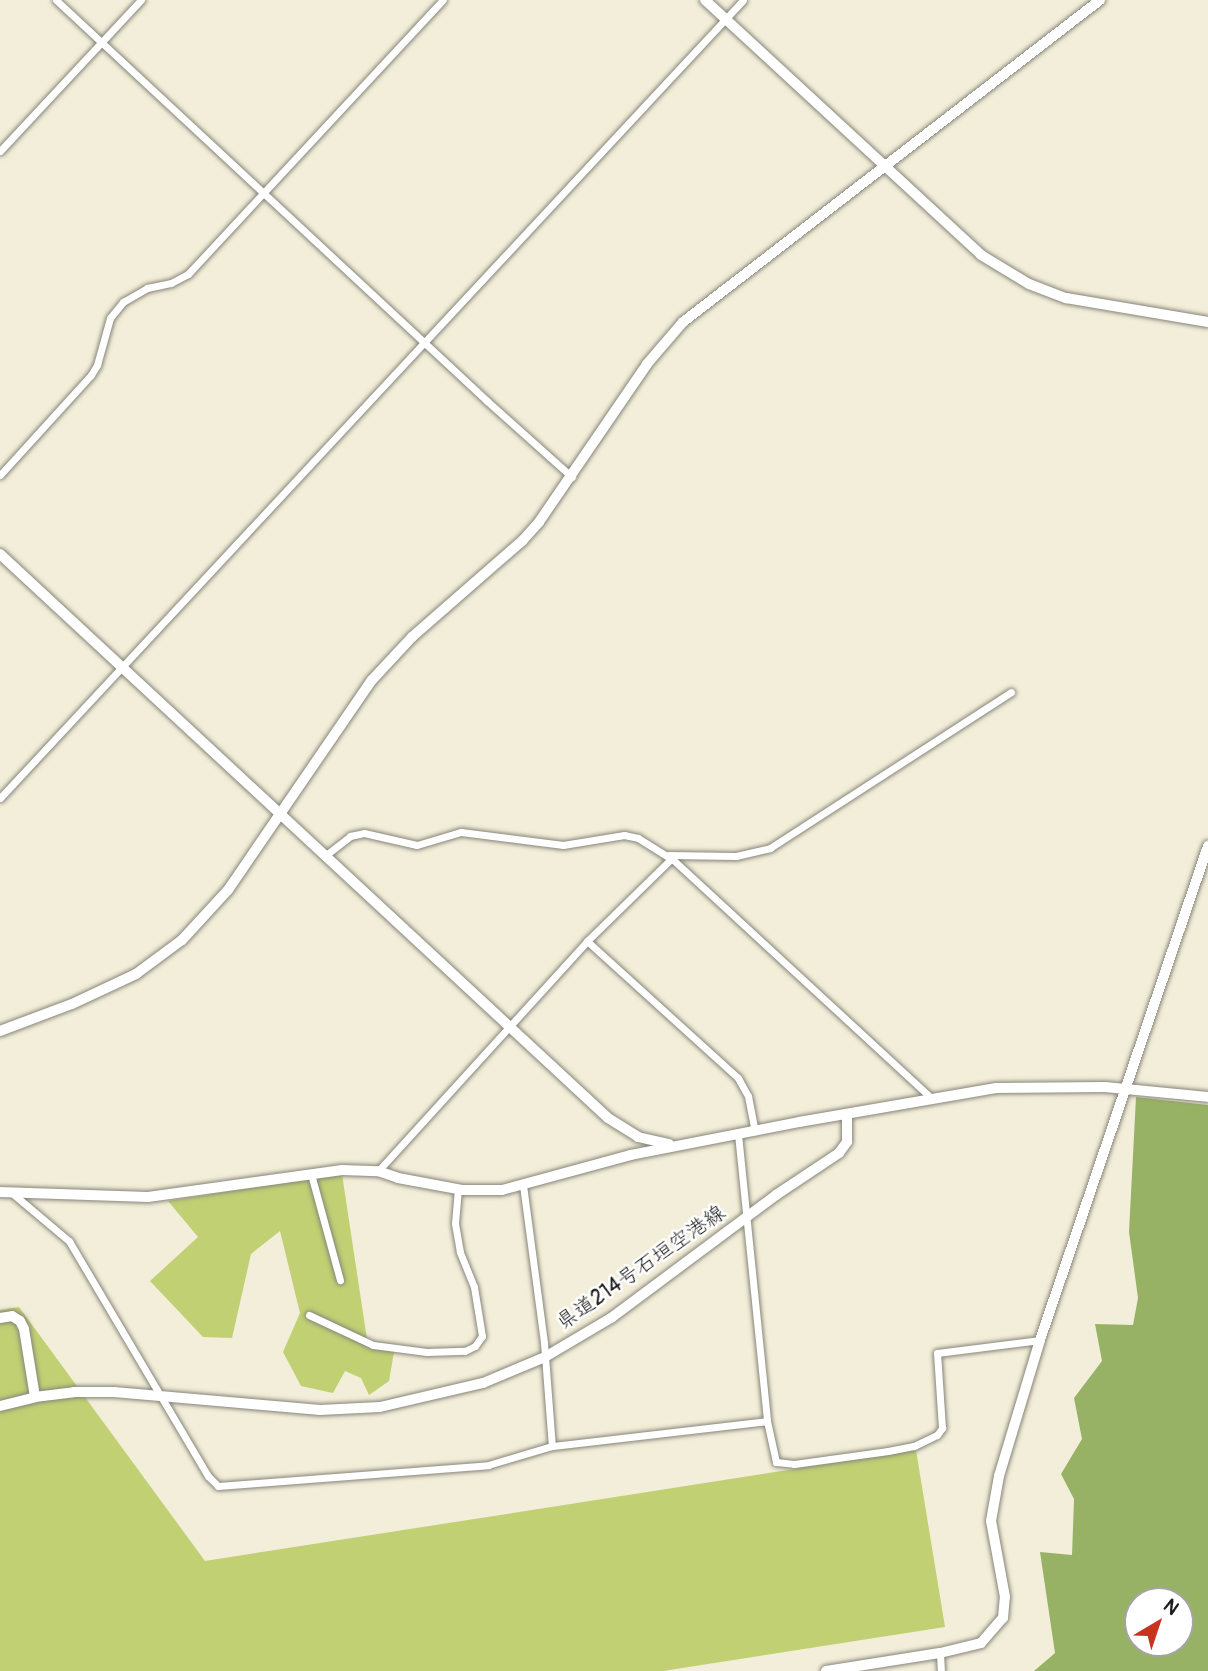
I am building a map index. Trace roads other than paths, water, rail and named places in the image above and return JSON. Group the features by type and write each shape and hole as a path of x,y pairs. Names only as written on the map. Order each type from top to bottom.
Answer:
{"street":[{"path":"56,0 572,477"},
{"path":"0,151 141,0"},
{"path":"0,475 91,375 97,365 110,318 124,302 147,288 171,283 188,274 443,0"},
{"path":"705,0 981,255 1029,284 1066,298 1208,322"},
{"path":"0,798 743,0"},
{"path":"0,1031 91,997 136,974 163,955 203,919 228,890 386,664 412,637 523,540 572,477 647,364 683,322 887,168 914,141 1098,0"},
{"path":"0,554 623,1129 649,1142 679,1146"},
{"path":"378,1171 587,941 670,857 736,856 770,848 1011,692"},
{"path":"326,855 350,836 364,833 417,845 460,832 563,845 624,835 638,838 670,857 932,1099"},
{"path":"826,1671 940,1653 981,1643 1003,1618 1005,1597 991,1521 999,1476 1124,1089 1208,846"},
{"path":"587,941 738,1078 748,1096 755,1131"},
{"path":"6,1192 148,1197 311,1174 378,1171 398,1178 458,1189 502,1190 679,1146 996,1088 1039,1086 1124,1089 1208,1097"},
{"name":"県道214号石垣空港線","path":"0,1406 35,1397 74,1392 159,1396 320,1410 380,1407 483,1383 545,1357 611,1318 839,1153 847,1142 846,1114"},
{"path":"738,1134 767,1421 775,1459 780,1464 914,1446 937,1436 942,1428 937,1353 1041,1340"},
{"path":"311,1174 340,1280"},
{"path":"523,1185 545,1357 552,1446"},
{"path":"309,1315 373,1345 427,1352 466,1351 475,1346 482,1336 474,1287 460,1252 456,1223 458,1189"},
{"path":"6,1192 69,1241 208,1476 223,1486 488,1465 552,1446 767,1421"},
{"path":"0,1318 12,1316 20,1321 35,1397"},
{"path":"940,1653 941,1671"}]}
